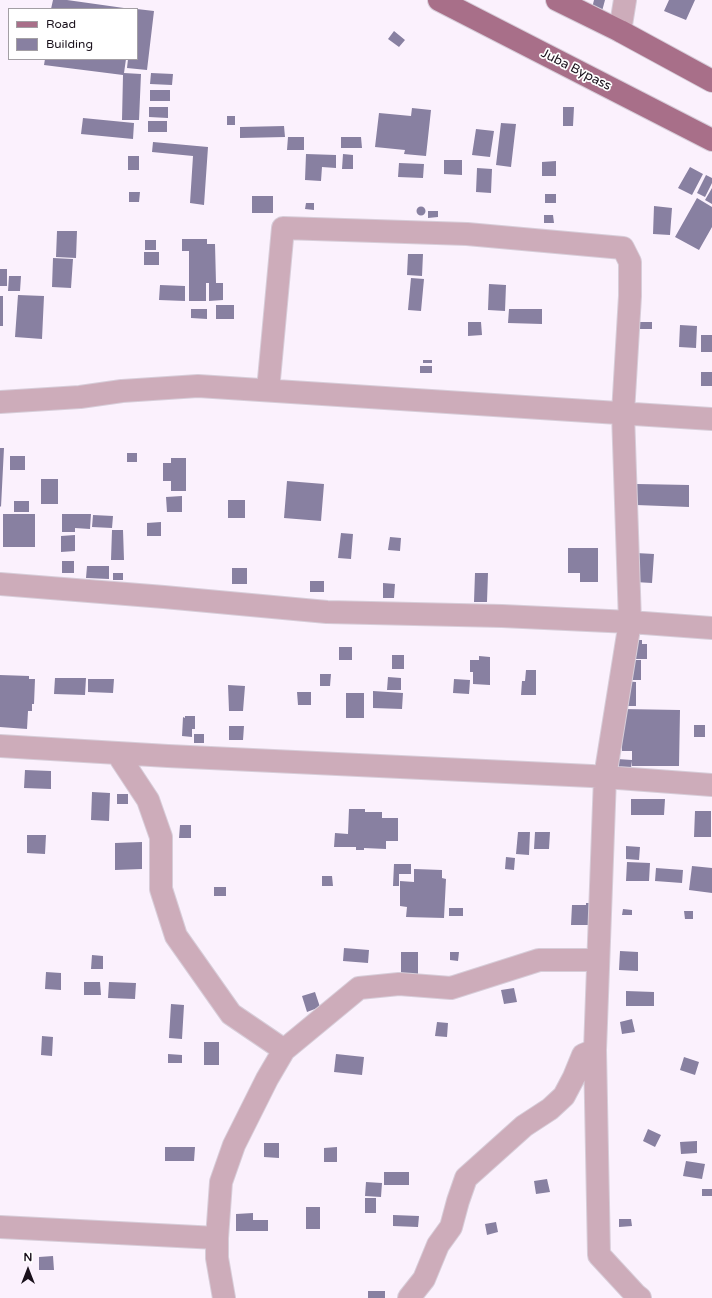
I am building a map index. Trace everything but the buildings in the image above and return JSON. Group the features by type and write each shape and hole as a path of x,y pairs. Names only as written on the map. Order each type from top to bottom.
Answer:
{"main road":[{"name":"Juba Bypass","path":"439,0 712,140"},
{"path":"556,0 620,31 712,81"}],"street":[{"path":"620,31 625,0"},
{"path":"268,390 283,228 467,234 624,248 630,262 630,296 623,413 630,622 605,777 595,1050 599,1256 634,1294 640,1298"},
{"path":"0,402 80,397 122,391 198,386 712,419"},
{"path":"0,584 327,612 502,616 630,622 712,628"},
{"path":"0,746 605,777 712,785"},
{"path":"117,753 148,800 162,837 161,889 176,936 231,1014 284,1050"},
{"path":"224,1298 217,1258 221,1182 234,1145 267,1079 284,1050 359,988 399,984 451,988 539,960 598,960"},
{"path":"409,1298 424,1279 438,1245 451,1228 466,1178 524,1126 550,1109 564,1096 583,1055 595,1050"},
{"path":"0,1227 217,1238"}]}
